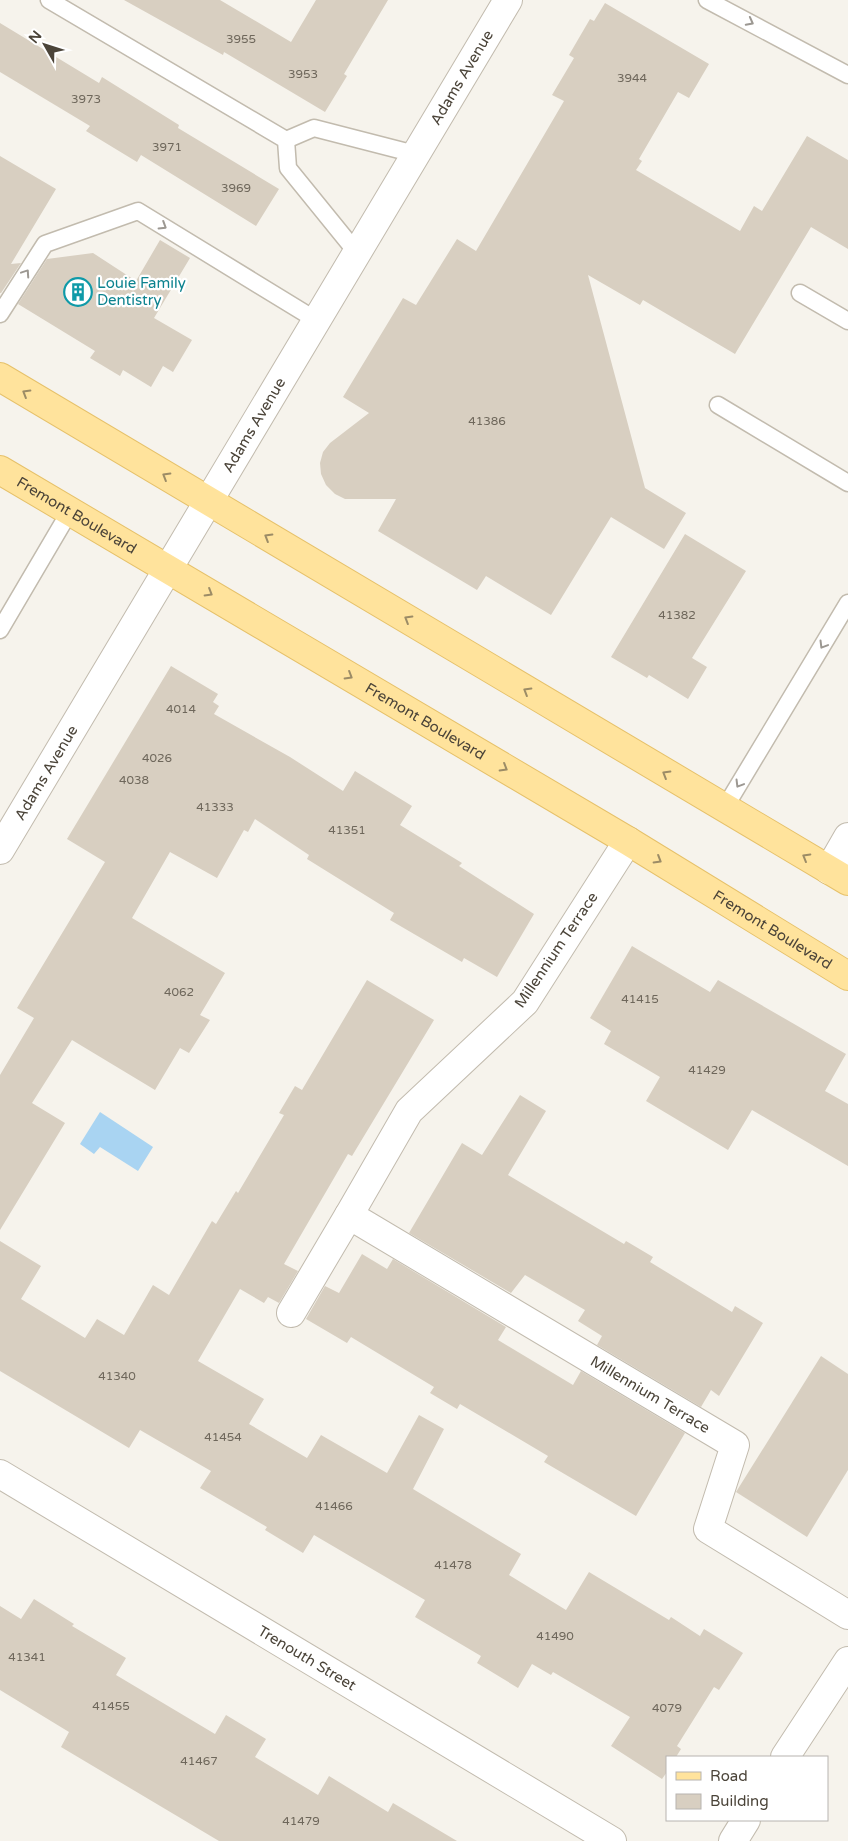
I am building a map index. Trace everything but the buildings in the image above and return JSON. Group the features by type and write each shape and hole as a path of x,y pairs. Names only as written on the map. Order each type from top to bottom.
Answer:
{"main road":[{"path":"0,377 838,876"},
{"name":"Fremont Boulevard","path":"0,470 628,841 848,976"}],"street":[{"name":"Adams Avenue","path":"0,850 508,0"},
{"path":"838,876 848,837"},
{"name":"Millennium Terrace","path":"291,1313 409,1111 525,1002 628,841"},
{"name":"Millennium Terrace","path":"349,1215 735,1446 708,1529 848,1615"},
{"name":"Trenouth Street","path":"0,1474 612,1841"},
{"path":"786,1756 848,1661"},
{"path":"733,1841 745,1821"}],"lane":[{"path":"49,0 286,140"},
{"path":"707,0 848,75"},
{"path":"286,140 314,128 415,154"},
{"path":"286,140 288,168 357,253"},
{"path":"0,314 45,244 138,210 316,320"},
{"path":"800,293 848,321"},
{"path":"718,405 848,483"},
{"path":"0,630 70,511"},
{"path":"724,809 848,603"}],"water":[{"path":"100,1112 153,1147 138,1171 100,1147 94,1154 80,1144"}],"place":[{"name":"Louie Family Dentistry","path":"78,292"}]}
